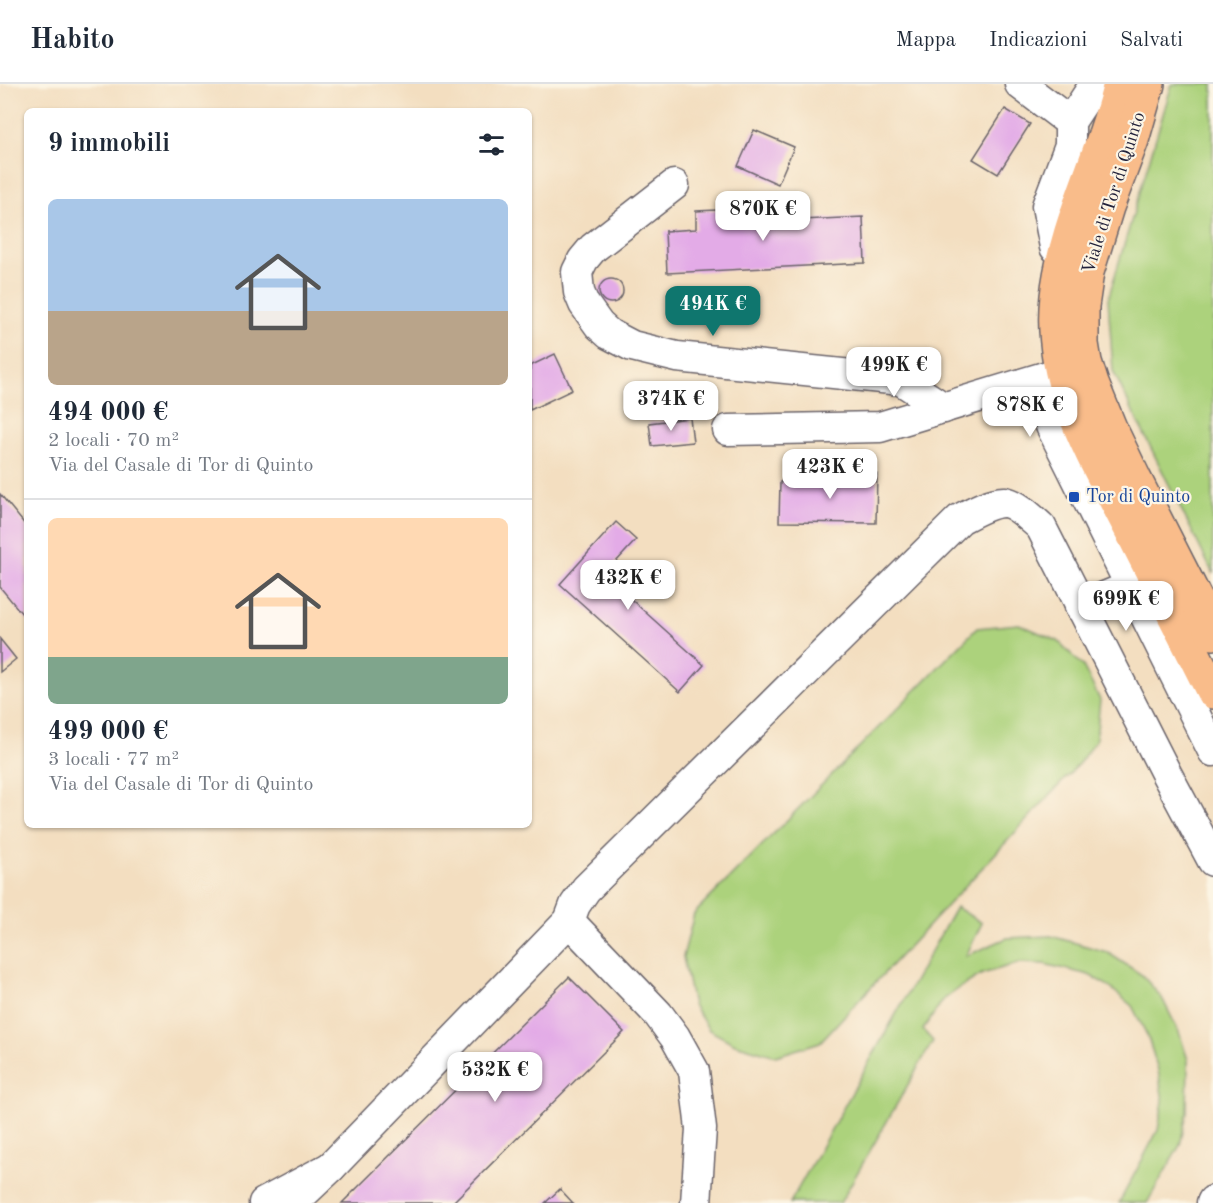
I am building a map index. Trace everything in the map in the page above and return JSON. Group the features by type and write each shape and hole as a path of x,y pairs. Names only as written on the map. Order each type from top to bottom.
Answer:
{"main road":[{"name":"Viale di Tor di Quinto","path":"1120,84 1066,250 1059,281 1056,332 1061,372 1073,411 1087,443 1213,692"},
{"name":"Viale di Tor di Quinto","path":"1148,84 1132,140 1107,207 1087,272 1082,306 1082,344 1092,384 1110,428 1213,633"}],"street":[{"path":"1020,84 1070,122"},
{"path":"1066,250 1055,247 1047,206 1070,145 1070,122 1095,84"},
{"path":"674,184 593,249 583,260 578,272 579,292 584,304 599,325 609,334 632,346 677,357 901,380 944,408"},
{"path":"728,430 880,427 1061,372"},
{"name":"Viale di Tor di Quinto","path":"1061,372 1051,426 1213,751"},
{"path":"293,1203 331,1167 568,921 586,889 960,519 987,506 1006,502 1023,510 1041,527 1080,607 1213,861"},
{"path":"1080,607 1131,586"},
{"path":"568,921 658,1014 675,1037 694,1071 701,1129 696,1203"},
{"path":"264,1203 331,1167"}],"green space":[{"path":"1172,84 1213,84 1213,574 1113,371 1108,299"},
{"path":"1019,624 1058,641 1083,666 1100,700 1096,740 1077,766 820,1042 776,1056 735,1044 709,1030 693,1005 683,957 694,914 977,628"},
{"path":"956,907 982,923 966,956 1007,938 1051,936 1107,952 1142,975 1162,998 1179,1032 1188,1060 1187,1113 1180,1145 1147,1203 1119,1203 1158,1130 1163,1101 1158,1070 1148,1037 1132,1006 1107,985 1089,975 1044,964 1019,963 982,974 943,1000 923,1030 933,1041 840,1203 790,1203"}],"building":[{"path":"1005,109 1030,124 998,174 973,159"},
{"path":"754,130 794,147 778,184 738,166"},
{"path":"779,207 780,221 863,217 865,263 667,273 665,231 696,229 696,211"},
{"path":"611,279 620,282 623,291 620,300 611,303 602,300 599,291 602,282"},
{"path":"555,354 572,390 532,409 532,365"},
{"path":"690,418 693,442 652,446 649,423"},
{"path":"830,474 877,474 876,523 779,522 780,482 830,482"},
{"path":"0,494 24,523 24,616 0,587"},
{"path":"616,522 636,540 604,575 704,665 680,692 560,584"},
{"path":"0,639 16,659 0,672"},
{"path":"569,977 624,1032 452,1203 342,1203"},
{"path":"560,1189 573,1203 545,1203"}],"place":[{"name":"Tor di Quinto","path":"1074,497"}]}
